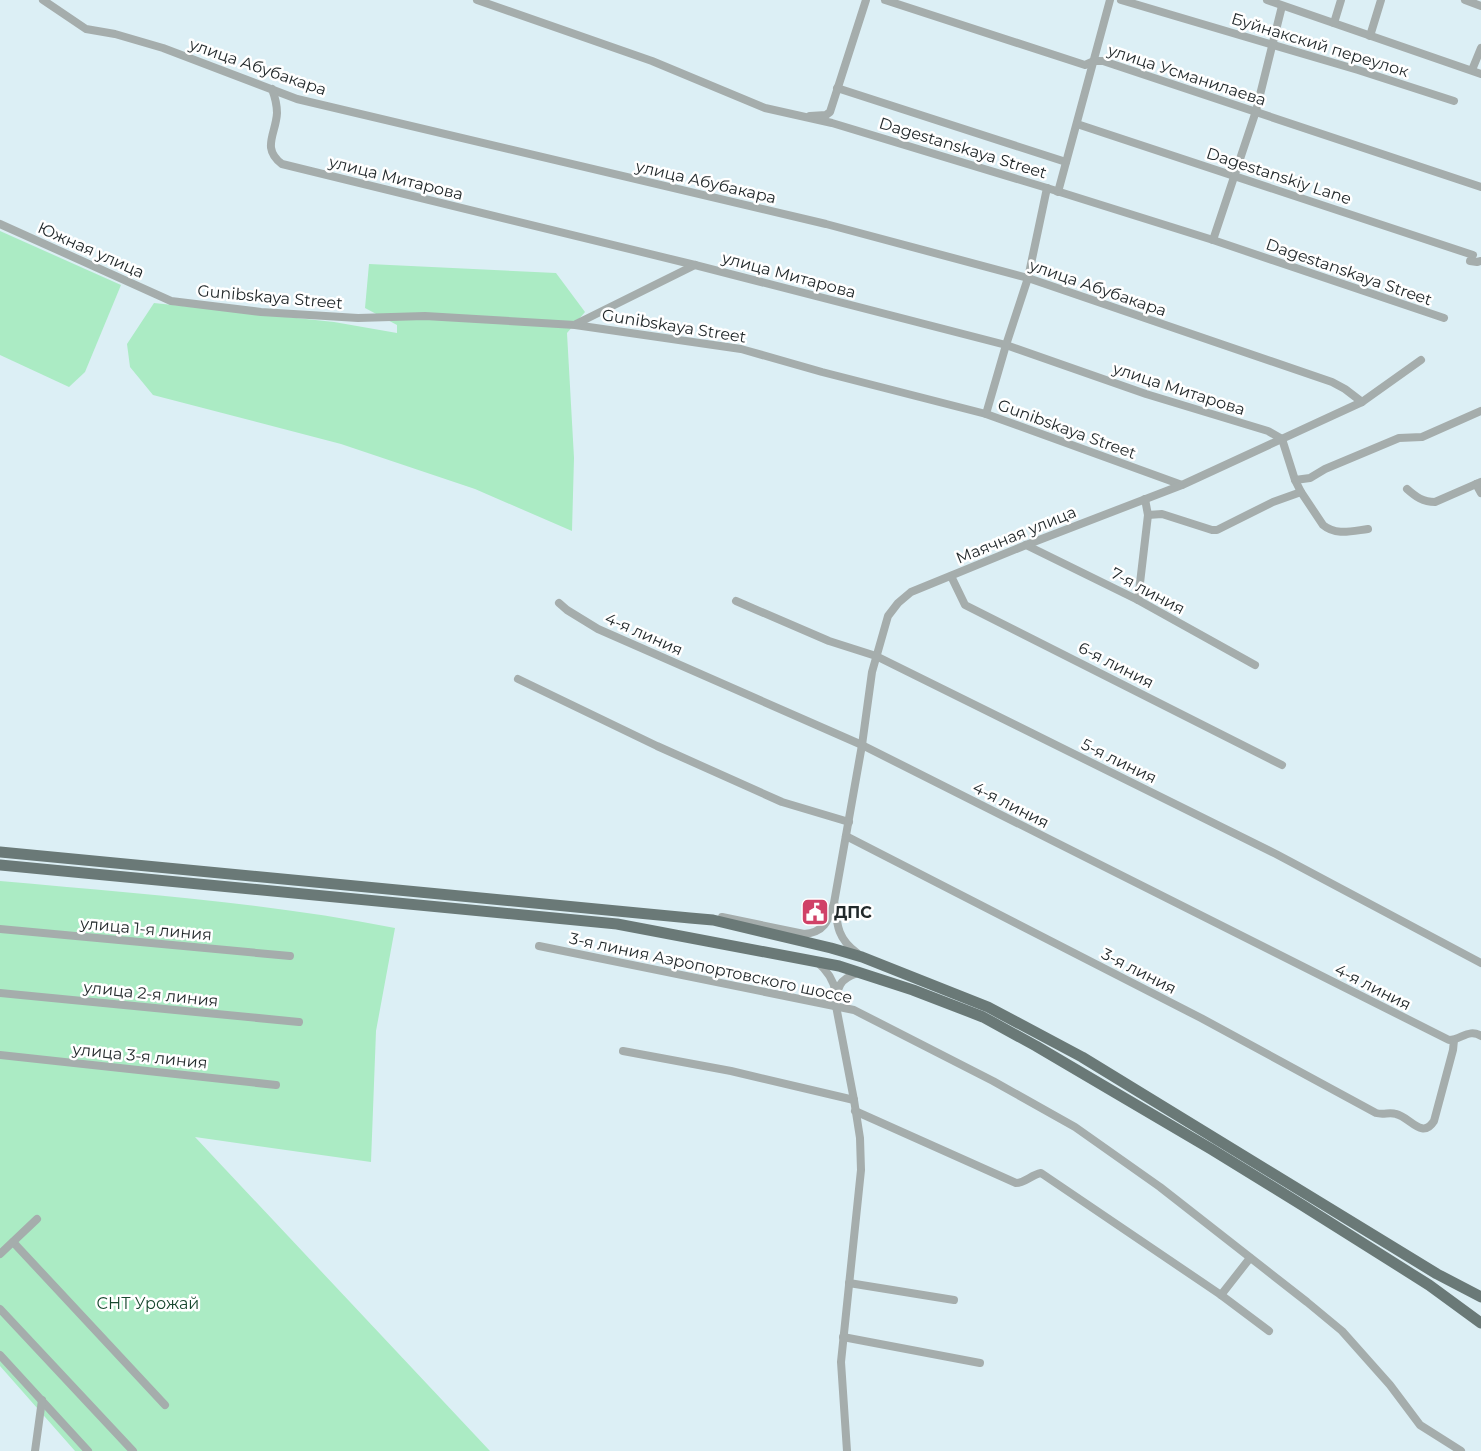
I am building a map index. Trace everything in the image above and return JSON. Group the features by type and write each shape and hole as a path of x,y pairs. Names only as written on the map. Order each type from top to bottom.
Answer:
{"main road":[{"path":"0,852 713,920 862,957 988,1007 1082,1057 1436,1274 1481,1297"},
{"path":"0,865 617,924 815,960 860,973 914,990 982,1017 1036,1046 1302,1204 1429,1285 1481,1323"}],"street":[{"name":"улица Абубакара","path":"43,0 86,29 115,34 163,48 297,99 826,224 1028,278 1332,382 1362,402"},
{"name":"Dagestanskaya Street","path":"477,0 652,61 765,108 832,123 1047,188 1213,240 1444,318"},
{"path":"799,117 826,115 830,112 836,88 866,0"},
{"name":"улица Усманилаева","path":"885,0 1085,65 1094,61 1103,61 1481,187"},
{"path":"1058,192 1110,0"},
{"name":"Буйнакский переулок","path":"1121,0 1358,70 1454,101"},
{"path":"1267,0 1481,74"},
{"path":"1334,23 1341,0"},
{"path":"1370,36 1381,0"},
{"path":"1465,0 1481,6"},
{"path":"1213,240 1256,112 1274,45 1282,6"},
{"path":"1472,70 1481,48"},
{"path":"836,88 1066,162"},
{"name":"улица Митарова","path":"272,89 277,112 270,150 276,160 282,164 695,265 1006,345 1146,394 1268,431 1282,438"},
{"name":"Dagestanskiy Lane","path":"1077,124 1234,175 1472,258 1477,262 1481,261"},
{"path":"986,414 1028,278 1047,188"},
{"name":"Южная улица","path":"0,224 172,301"},
{"path":"575,325 695,265"},
{"name":"Gunibskaya Street","path":"172,301 261,312 358,318 425,316 575,325 741,349 986,414 1182,485"},
{"name":"Маячная улица","path":"834,902 862,745 869,688 888,616 898,603 911,592 1182,485 1362,402 1421,360"},
{"path":"1295,480 1310,478 1324,469 1399,438 1422,437 1481,411"},
{"path":"1282,438 1295,480 1323,525 1347,532 1368,529"},
{"path":"1407,489 1419,499 1428,502 1435,502 1478,483 1481,493"},
{"path":"1148,515 1162,514 1217,530 1273,502 1301,492"},
{"path":"1138,600 1148,515 1145,499"},
{"name":"7-я линия","path":"1026,545 1138,600 1255,665"},
{"name":"6-я линия","path":"951,576 966,605 1282,765"},
{"name":"5-я линия","path":"736,602 830,641 876,656 1276,854 1481,963"},
{"name":"4-я линия","path":"558,603 566,610 598,629 862,745 1451,1040"},
{"path":"518,679 657,746 782,802 849,822"},
{"name":"3-я линия","path":"846,836 1201,1018 1376,1113 1394,1113 1421,1129 1431,1126 1434,1121 1453,1050 1451,1040"},
{"path":"690,918 724,917 804,934 815,933 822,929 826,923 834,902"},
{"path":"834,902 837,928 850,948 862,957"},
{"name":"улица 1-я линия","path":"0,929 290,956"},
{"name":"3-я линия Аэропортовского шоссе","path":"539,946 854,1010 993,1081 1075,1127 1160,1187 1325,1317 1342,1331 1390,1385 1420,1425 1462,1451"},
{"path":"815,960 825,968 836,992 836,1006 860,1138 861,1170 842,1337 841,1362 847,1451"},
{"path":"836,992 843,980 860,973"},
{"name":"улица 2-я линия","path":"0,993 299,1022"},
{"path":"1451,1040 1463,1034 1475,1033 1481,1036"},
{"path":"623,1051 732,1071 854,1100"},
{"name":"улица 3-я линия","path":"0,1055 276,1085"},
{"path":"855,1111 1016,1183 1022,1183 1034,1174 1041,1173 1221,1295 1270,1331"},
{"path":"0,1254 37,1219"},
{"path":"13,1242 165,1406"},
{"path":"1221,1295 1250,1258"},
{"path":"849,1284 954,1300"},
{"path":"0,1309 133,1451"},
{"path":"842,1337 980,1363"},
{"path":"0,1355 88,1451"},
{"path":"35,1451 42,1400"}],"green space":[{"path":"0,231 121,285 85,372 69,387 0,355"},
{"path":"369,264 556,273 585,312 567,333 574,458 572,531 475,489 341,444 153,395 130,367 127,344 154,303 334,322 397,333 397,325 365,308"},
{"name":"СНТ Урожай","path":"0,881 247,905 297,911 395,928 376,1031 371,1162 195,1137 490,1451 75,1451 0,1366"}],"place":[{"name":"ДПС","path":"815,912"}]}
